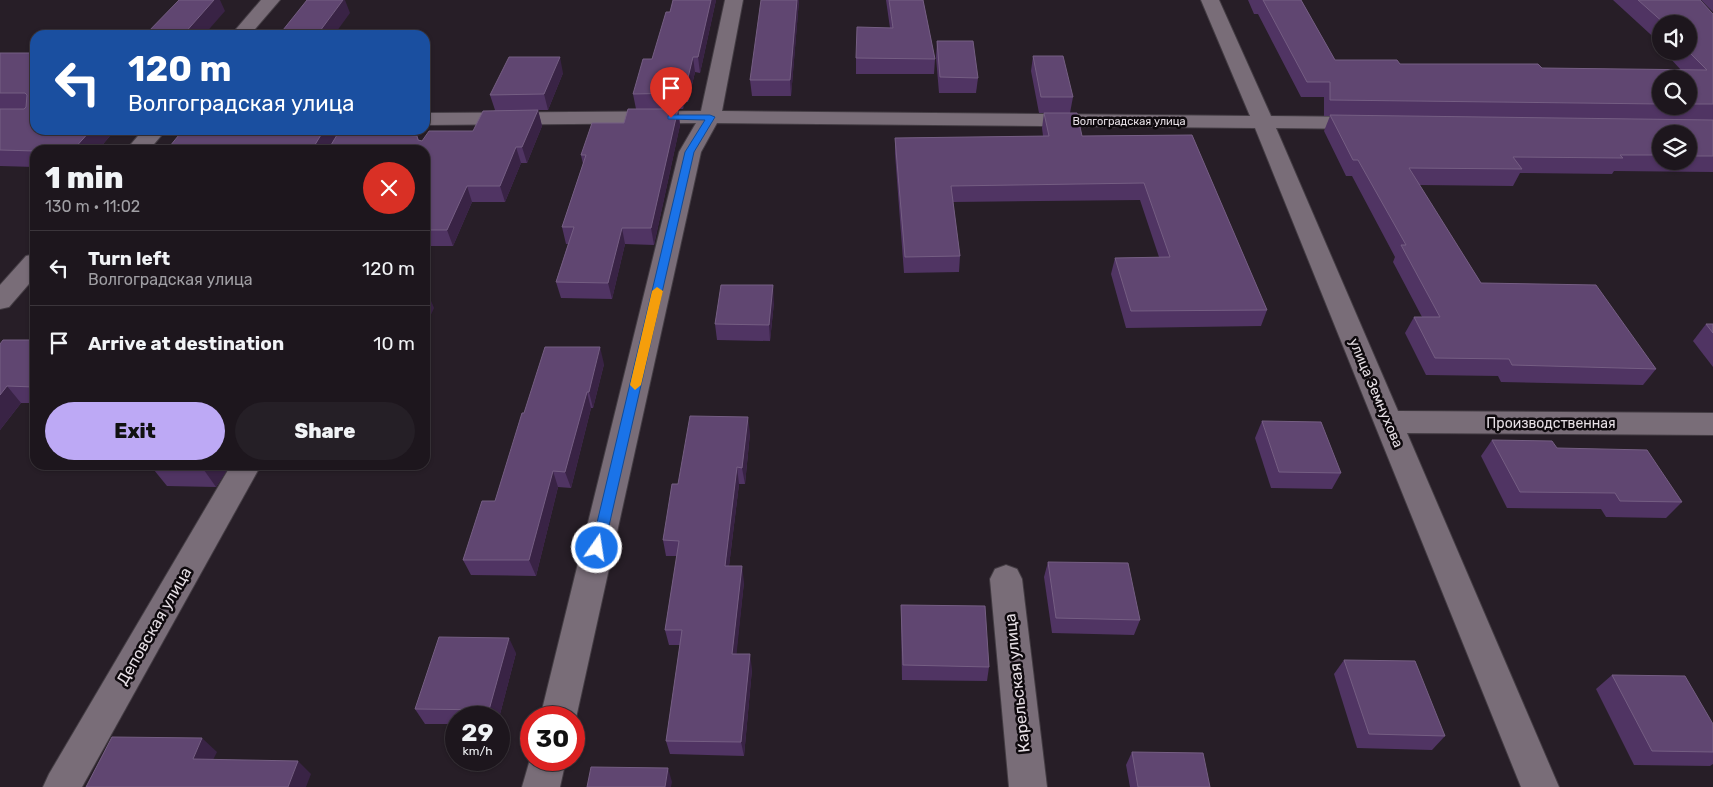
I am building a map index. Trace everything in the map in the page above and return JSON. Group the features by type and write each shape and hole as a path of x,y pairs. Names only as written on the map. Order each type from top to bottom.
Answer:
{"street":[{"path":"244,30 271,0"},
{"path":"561,706 690,152 710,117 734,0"},
{"name":"улица Земнухова","path":"1210,0 1263,122 1540,787"},
{"name":"Волгоградская улица","path":"431,119 710,117 1383,123"},
{"path":"142,145 150,135"},
{"path":"424,142 426,135"},
{"path":"0,301 30,268"},
{"name":"Производственная","path":"1388,422 1713,424"},
{"name":"Деповская улица","path":"62,787 243,470"},
{"name":"Карельская улица","path":"1006,579 1028,787"},
{"path":"541,787 545,771"}],"building":[{"path":"179,0 214,0 187,30 150,30"},
{"path":"307,0 343,0 321,30 283,30"},
{"path":"673,0 711,0 698,57 693,57 686,86 683,86 681,93 633,94 643,59 652,59 666,12 670,12"},
{"path":"761,0 797,0 790,80 750,80"},
{"path":"889,0 923,0 935,59 856,58 857,27 893,28"},
{"path":"1263,0 1301,0 1335,60 1397,60 1400,64 1538,64 1542,68 1707,70 1697,60 1697,15 1655,15 1638,0 1700,0 1713,14 1713,104 1697,104 1697,70 1652,70 1652,104 1330,100 1330,82 1307,82"},
{"path":"937,41 973,41 978,78 940,77"},
{"path":"0,53 30,53 30,135 86,135 78,145 30,145 30,151 0,150 0,109 24,109 26,107 27,95 25,93 0,93"},
{"path":"1033,56 1063,56 1073,97 1041,97"},
{"path":"509,57 560,57 544,94 490,95"},
{"path":"628,109 678,109 651,228 622,228 608,283 556,282 574,227 562,227 586,155 581,155 592,123 624,123"},
{"path":"538,110 522,147 516,147 500,186 467,186 447,230 430,230 430,145 331,145 337,135 417,136 418,140 422,141 426,135 430,135 430,131 473,131 483,111"},
{"path":"1044,113 1077,113 1082,136 1192,135 1267,310 1131,311 1115,258 1170,257 1144,183 951,186 960,256 905,257 895,138 1049,136"},
{"path":"1330,115 1713,120 1713,156 1697,156 1697,125 1652,125 1652,155 1620,155 1623,158 1513,157 1522,169 1409,168 1481,283 1596,285 1656,369 1512,365 1509,359 1435,358 1414,317 1440,317 1401,245 1406,245 1358,160 1353,160"},
{"path":"179,135 321,135 315,145 171,145"},
{"path":"721,285 773,285 769,325 715,324"},
{"path":"1706,324 1713,324 1713,333"},
{"path":"3,340 30,340 30,387 7,386 0,395 0,344"},
{"path":"545,347 600,347 589,392 587,392 565,472 553,471 529,560 463,560 482,501 495,501"},
{"path":"690,416 748,417 742,468 737,467 725,566 742,566 732,654 750,654 741,742 666,741 682,630 665,630 679,541 663,540 672,484 678,484"},
{"path":"1262,421 1321,422 1341,473 1279,472"},
{"path":"1492,440 1552,441 1557,448 1647,450 1682,502 1620,501 1615,493 1520,492"},
{"path":"1048,562 1128,563 1140,620 1056,618"},
{"path":"901,605 985,606 989,667 903,665"},
{"path":"439,637 509,638 490,706 445,706 445,709 415,709"},
{"path":"1344,660 1415,661 1445,736 1369,734"},
{"path":"1612,675 1685,676 1713,724 1713,752 1652,751"},
{"path":"112,737 202,738 193,759 298,761 288,787 86,787"},
{"path":"1132,752 1203,753 1210,787 1138,787"},
{"path":"591,767 668,768 665,787 587,787"}],"slow traffic":[{"path":"635,385 657,291"}],"route":[{"path":"597,548 690,152 710,117 671,118"}]}
